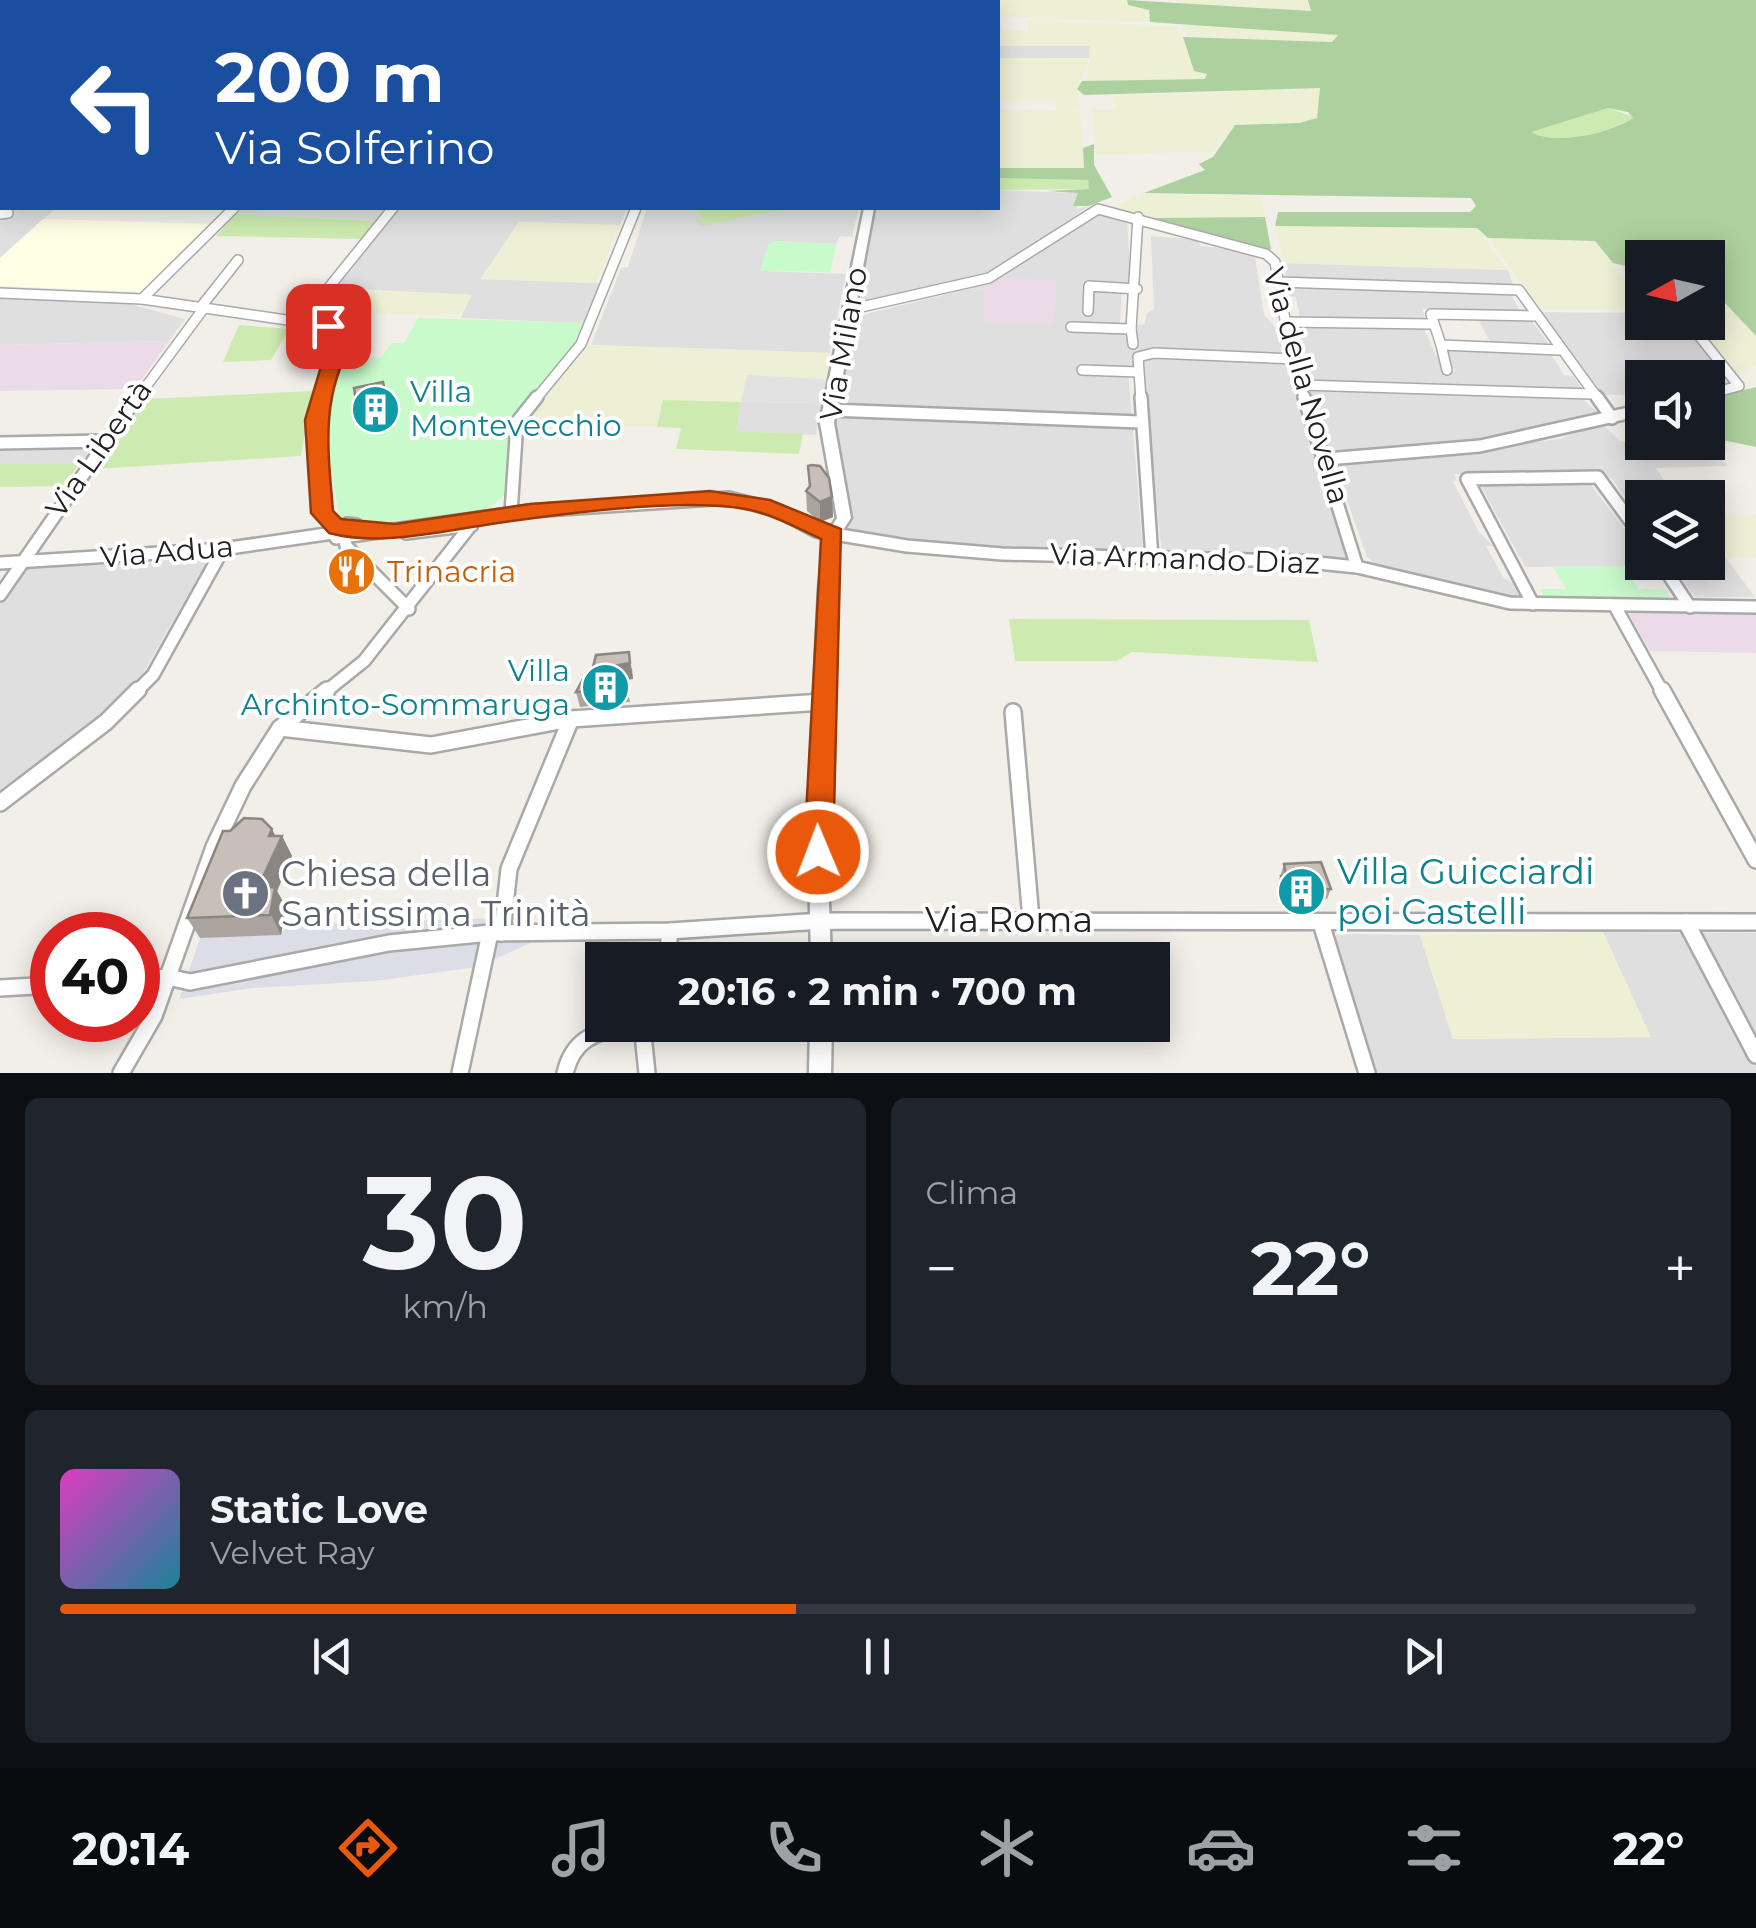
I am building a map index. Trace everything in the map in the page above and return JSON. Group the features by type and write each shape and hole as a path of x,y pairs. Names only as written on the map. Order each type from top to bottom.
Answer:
{"street":[{"name":"Via della Novella","path":"848,310 989,278 1085,214 1102,209 1266,254 1275,262 1293,359 1357,567"},
{"path":"142,299 232,210"},
{"path":"302,322 391,210"},
{"path":"511,513 518,422 581,344 635,210"},
{"name":"Via Milano","path":"821,942 817,818 822,702 833,535 844,518 828,439 830,410 869,210"},
{"path":"1133,344 1138,217"},
{"name":"Via Libertà","path":"0,595 105,441 238,260"},
{"path":"1279,282 1520,290 1534,316 1612,418"},
{"path":"1088,311 1090,286 1137,289"},
{"path":"0,293 142,299 302,322 333,340 332,360 315,420 322,513 343,533 346,546 408,609"},
{"path":"1447,370 1431,324 1434,312 1534,316"},
{"path":"1286,322 1431,324"},
{"path":"1071,327 1131,329"},
{"path":"1702,340 1718,360"},
{"path":"1441,345 1559,350"},
{"path":"1152,558 1138,357 1154,354 1293,359"},
{"path":"1725,368 1739,386 1725,390"},
{"path":"1082,370 1138,372"},
{"path":"1302,385 1592,394"},
{"path":"830,410 1140,422"},
{"path":"1327,460 1480,446 1625,415"},
{"path":"0,443 105,441"},
{"path":"1534,604 1468,479 1598,478 1625,514"},
{"name":"Via Armando Diaz","path":"494,517 730,498 779,510 816,531 833,535 968,552 1260,559 1357,567 1534,604 1756,607"},
{"path":"440,528 471,526 494,517"},
{"path":"440,528 494,517"},
{"path":"121,1073 144,1038 214,847 244,786 280,728 347,678 408,609 471,526"},
{"path":"440,528 453,541 454,551"},
{"name":"Via Adua","path":"0,562 223,549 343,533 440,528"},
{"path":"0,803 106,722 154,675 223,549"},
{"path":"1672,580 1690,607"},
{"path":"1616,608 1756,860"},
{"path":"280,728 431,744 571,720 822,702"},
{"path":"1013,712 1031,919"},
{"path":"460,1073 514,855 571,720"},
{"name":"Via Roma","path":"160,978 190,982 331,952 496,933 670,931 821,921 1756,922"},
{"path":"1686,922 1756,1055"},
{"path":"1321,923 1367,1073"},
{"path":"669,942 670,931"},
{"path":"0,988 30,986"},
{"path":"564,1073 570,1049 585,1039"},
{"path":"644,1042 647,1073"},
{"path":"820,1042 820,1073"}],"shaded area":[{"path":"1000,0 1127,0 1129,6 1149,10 1150,22 1000,17"},
{"path":"1177,0 1308,0 1312,11 1177,4"},
{"path":"1028,21 1173,26 1183,37 1194,71 1208,74 1205,79 1087,81 1090,46 1000,46 1000,30 1028,31"},
{"path":"1181,24 1338,34 1332,42 1187,37"},
{"path":"1000,46 1091,46 1092,58 1000,58"},
{"path":"1000,58 1089,59 1077,89 1080,110 1071,111 1080,112 1085,168 1000,168 1000,110 1057,111 1055,101 1000,100"},
{"path":"1220,88 1320,88 1322,104 1317,118 1299,123 1235,125 1213,152 1096,154 1092,109 1116,109 1112,95 1221,94"},
{"path":"1000,190 1078,193 1077,209 1089,206 997,270 855,307 874,210 1000,210"},
{"path":"1144,193 1261,197 1265,217 1154,218 1119,209 1117,205"},
{"path":"0,210 54,210 0,258"},
{"path":"240,210 385,210 375,221 236,214"},
{"path":"397,210 626,210 620,225 519,222 482,279 601,283 584,323 461,318 471,295 337,288"},
{"path":"646,210 859,210 852,237 840,236 836,244 775,241 761,271 846,274 830,353 591,345 621,268 628,267"},
{"path":"1094,213 1127,217 1131,287 1122,287 1120,326 1145,324 1146,314 1154,309 1151,236 1199,240 1200,246 1255,257 1264,315 1278,330 1283,354 1149,349 1138,355 1286,365 1348,558 1162,553 1140,363 1128,369 1143,554 976,549 849,533 834,435 854,317 972,288 985,290"},
{"path":"43,219 213,224 144,292 0,286 0,258"},
{"path":"519,222 620,225 596,283 480,279"},
{"path":"1275,226 1477,228 1508,270 1284,263"},
{"path":"1488,238 1595,241 1625,280 1625,309 1540,309"},
{"path":"1284,263 1508,270 1514,288 1287,281"},
{"path":"998,277 1057,281 1053,324 984,322 985,290 972,288"},
{"path":"1287,285 1510,292 1520,311 1423,309 1425,320 1300,319 1296,297 1290,296"},
{"path":"337,288 472,295 459,315 321,312"},
{"path":"0,297 119,301 185,319 169,341 0,345"},
{"path":"1725,303 1756,336 1756,366 1733,375 1706,340 1725,340"},
{"path":"1538,312 1625,313 1625,340 1697,340 1713,360 1625,360 1625,395 1599,395"},
{"path":"1477,317 1531,320 1548,343 1490,342"},
{"path":"1294,325 1423,327 1444,372 1455,371 1443,349 1550,353 1564,375 1573,376 1583,390 1307,382"},
{"path":"169,341 135,389 0,391 0,345"},
{"path":"590,345 830,353 826,379 748,376 741,402 664,400 657,427 528,424 541,402"},
{"path":"747,375 826,379 821,403 741,402"},
{"path":"1314,387 1580,397 1599,413 1497,439 1331,455 1309,390"},
{"path":"741,402 821,403 816,435 736,431"},
{"path":"1602,423 1619,441 1625,442 1625,460 1722,460 1728,466 1655,468 1664,480 1625,480 1625,498 1612,479 1597,472 1454,474 1457,481 1453,482 1479,532 1494,546 1486,546 1503,577 1519,587 1519,595 1511,597 1376,564 1367,557 1336,469 1340,464 1560,439"},
{"path":"95,443 80,463 0,464 0,445"},
{"path":"1591,485 1625,529 1625,566 1525,567 1482,488"},
{"path":"1756,515 1756,557 1725,557 1725,516"},
{"path":"210,556 134,689 0,795 0,605 26,566"},
{"path":"1725,557 1755,597 1695,597 1683,580 1725,580"},
{"path":"1628,612 1756,614 1756,653 1650,651"},
{"path":"510,918 511,929 536,929 535,941 477,967 375,981 253,988 179,999 200,938 280,935 287,927 358,922"},
{"path":"1603,932 1756,933 1756,1073 1377,1073 1335,937 1420,935 1453,1039 1650,1037"},
{"path":"1603,932 1651,1037 1453,1039 1420,935"}],"green space":[{"path":"1127,0 1311,11 1308,0 1756,0 1756,336 1725,303 1725,240 1625,240 1625,266 1613,263 1595,241 1488,238 1477,228 1275,226 1278,212 1470,212 1476,206 1471,198 1144,193 1205,170 1199,164 1213,157 1235,125 1299,123 1317,118 1320,88 1084,95 1077,89 1082,81 1205,79 1207,74 1194,71 1183,37 1332,42 1338,35 1150,22 1149,10 1128,5","holes":["1608,108 1628,112 1633,118 1583,136 1554,138 1531,132"]},
{"path":"1608,108 1634,117 1583,136 1554,138 1530,132"},
{"path":"1094,144 1094,165 1112,197 1089,206 1073,206 1078,193 1046,191 1089,189 1088,180 1000,178 1000,168 1084,168 1083,148"},
{"path":"1000,178 1088,180 1090,189 1000,190"},
{"path":"696,210 778,210 702,226 694,219 700,218 703,223"},
{"path":"236,214 375,221 361,239 216,236"},
{"path":"1265,217 1271,249 1266,250 1154,218"},
{"path":"775,241 836,244 830,272 760,271 768,245"},
{"path":"418,318 584,323 571,350 509,422 505,494 494,504 464,517 428,524 378,525 339,517 325,428 341,357 381,358 391,343 404,343"},
{"path":"239,325 289,329 271,360 223,362"},
{"path":"1756,387 1756,447 1725,441 1725,395"},
{"path":"312,391 301,456 97,469 147,399"},
{"path":"663,400 741,402 736,431 803,434 799,454 676,449 681,428 657,427"},
{"path":"80,463 63,486 0,487 0,464"},
{"path":"1623,566 1625,580 1632,580 1638,589 1667,590 1669,597 1544,598 1540,589 1566,589 1553,567"},
{"path":"1009,619 1309,620 1318,662 1132,652 1117,661 1015,661"}],"building":[{"path":"383,382 387,401 357,407 354,388"},
{"path":"808,466 820,466 829,478 832,497 820,502 806,491 810,486"},
{"path":"629,652 630,663 613,666 611,687 627,687 576,692 583,679 590,679 596,655"},
{"path":"244,818 262,819 272,829 269,836 282,836 258,888 275,887 270,915 187,918 223,831 230,831"},
{"path":"1321,862 1331,889 1286,891 1281,876 1286,875 1284,864"}],"place":[{"name":"Villa Montevecchio","path":"375,409"},
{"name":"Trinacria","path":"352,572"},
{"name":"Villa Archinto-Sommaruga","path":"605,688"},
{"name":"Villa Guicciardi poi Castelli","path":"1302,892"},
{"name":"Chiesa della Santissima Trinità","path":"246,894"}],"route":[{"path":"328,326 341,332 344,342 332,360 315,420 322,513 336,528 352,524 357,532 395,531 530,511 730,498 779,510 816,531 833,535 827,588 818,852"}]}
